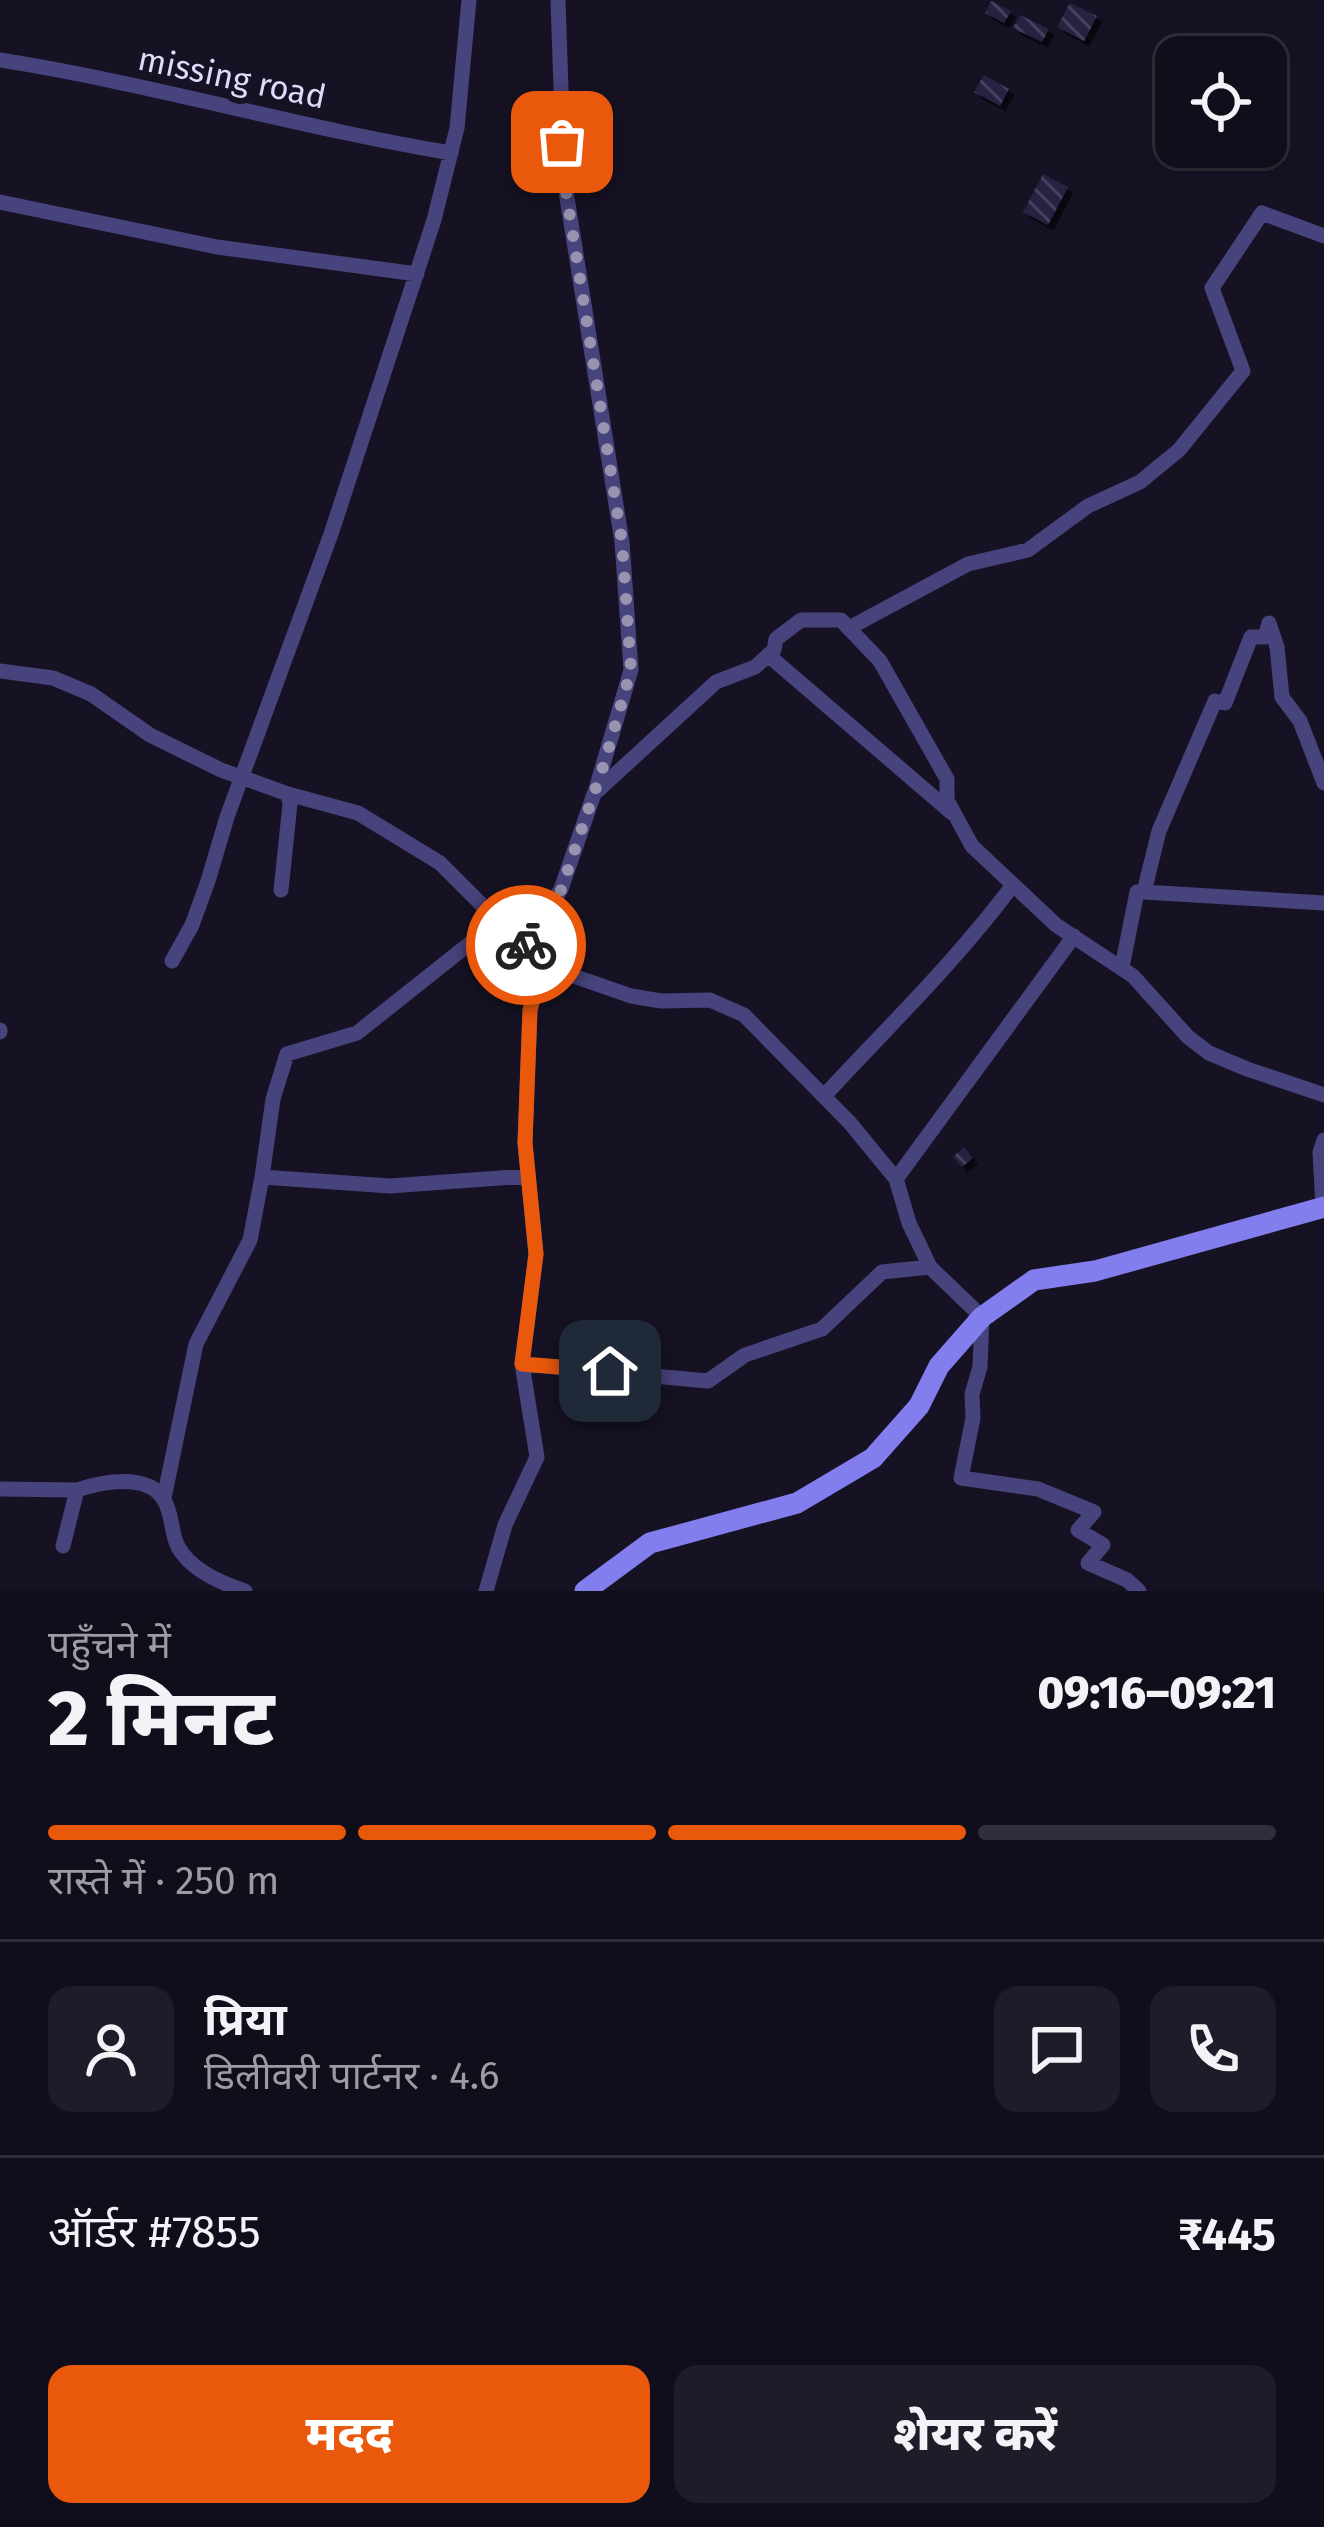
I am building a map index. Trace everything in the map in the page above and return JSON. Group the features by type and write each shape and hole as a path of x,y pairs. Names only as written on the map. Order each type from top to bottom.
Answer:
{"main road":[{"path":"585,1591 650,1543 797,1503 873,1458 919,1406 939,1366 982,1317 1034,1280 1095,1271 1324,1207"}],"street":[{"path":"172,961 192,925 244,779 416,274 458,128 469,0"},
{"path":"524,949 561,890 631,670 622,542 564,179 558,0"},
{"name":"missing road","path":"0,60 451,153"},
{"path":"0,202 217,247 416,274"},
{"path":"849,628 968,564 1028,550 1088,506 1141,482 1179,450 1243,371 1212,288 1262,213 1324,236"},
{"path":"594,794 716,682 755,667 774,650 776,639 801,620 841,620 880,661 947,779 952,814 972,846 1057,925 1121,967 1209,1053 1324,1094"},
{"path":"1324,783 1300,721 1282,697 1277,647 1269,623 1265,637 1251,637 1225,703 1215,701 1159,831 1144,892 1324,903"},
{"path":"768,655 952,814"},
{"path":"0,671 53,678 91,694 150,735 244,779 358,813 440,863 542,965 631,996 710,1000 744,1015 824,1096 896,1179 909,1223 930,1267 982,1317 980,1367 961,1478 1038,1489 1094,1512 1078,1530 1102,1545 1088,1563 1127,1580 1138,1591"},
{"path":"281,890 288,794"},
{"path":"824,1096 973,939 1013,885"},
{"path":"1121,967 1137,892"},
{"path":"245,1591 220,1582 183,1556 164,1498 196,1344 250,1240 273,1099 286,1054 357,1033 498,921"},
{"path":"896,1179 1074,935"},
{"path":"486,1591 505,1525 537,1457 522,1364 536,1254 525,1143 530,1010 542,965"},
{"path":"1324,1140 1320,1152 1324,1207"},
{"path":"262,1177 390,1186 528,1176"},
{"path":"522,1364 708,1381 745,1354 822,1329 882,1272 930,1267"},
{"path":"0,1490 76,1490 122,1482 146,1485 164,1498"},
{"path":"63,1546 76,1490"}],"building":[{"path":"991,1 1011,11 1004,23 985,13"},
{"path":"1070,3 1097,16 1084,41 1057,27"},
{"path":"1020,15 1049,29 1042,42 1013,28"},
{"path":"984,75 1009,89 1000,106 974,92"},
{"path":"1043,174 1068,187 1048,225 1023,212"},
{"path":"964,1147 973,1158 962,1167 953,1157"}],"way so far":[{"path":"526,945 561,890 631,670 622,542 562,142"}],"route":[{"path":"526,945 524,949 542,965 530,1010 525,1143 536,1254 522,1364 610,1371"}]}
